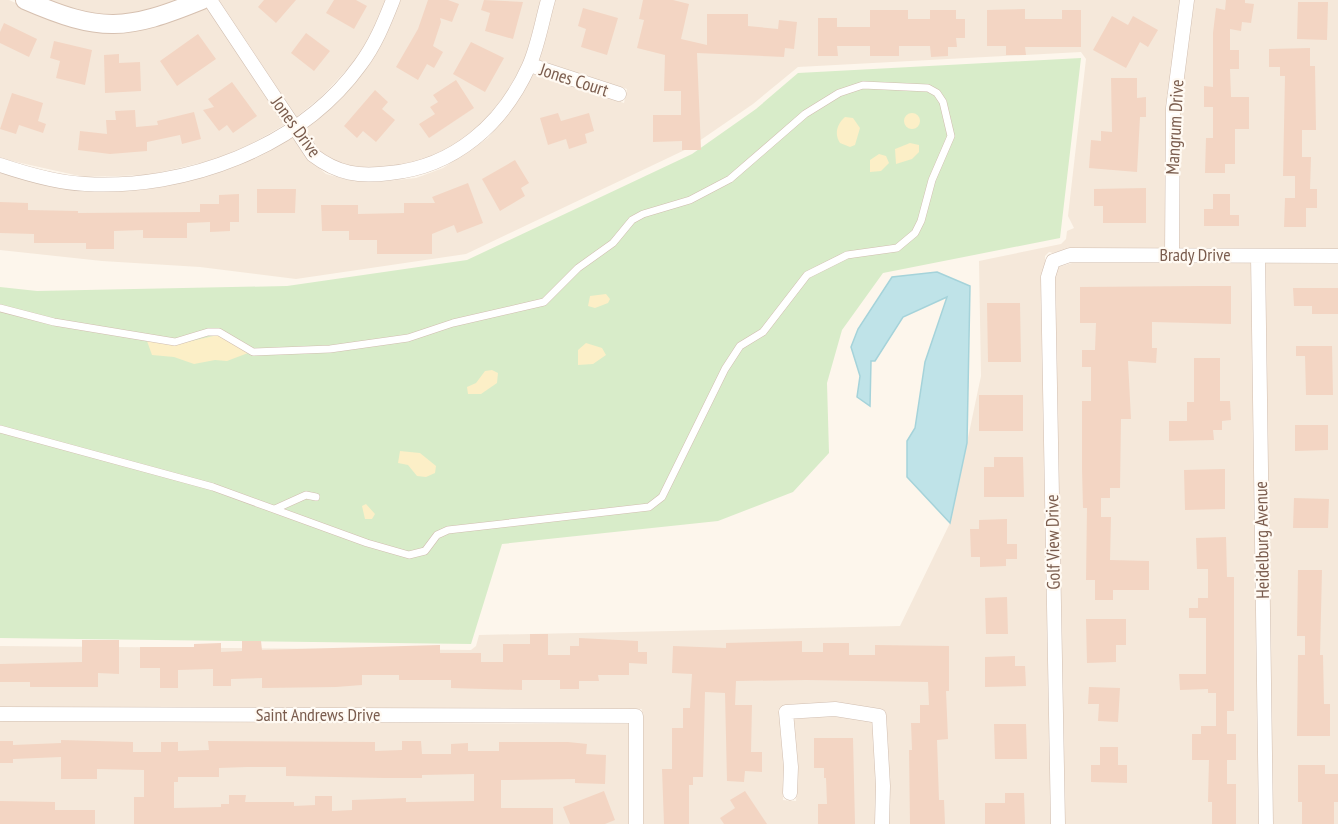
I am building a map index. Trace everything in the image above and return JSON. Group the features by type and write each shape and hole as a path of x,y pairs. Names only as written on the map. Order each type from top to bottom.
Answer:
{"street":[{"path":"25,0 62,17 100,25 131,24 162,17 202,0"},
{"name":"Jones Drive","path":"210,0 313,155 330,168 348,173 376,175 414,171 441,162 484,132 511,99 530,65 548,0"},
{"path":"0,165 83,184 148,182 215,167 254,150 294,128 326,103 360,65 376,39 393,0"},
{"name":"Mangrum Drive","path":"1172,255 1173,108 1187,0"},
{"name":"Jones Court","path":"530,65 619,94"},
{"name":"Brady Drive","path":"1053,261 1070,255 1338,256"},
{"name":"Heidelburg Avenue","path":"1258,256 1266,824"},
{"name":"Golf View Drive","path":"1053,261 1048,277 1058,824"},
{"path":"790,793 791,767 786,712 835,709 879,716 883,786 882,824"},
{"name":"Saint Andrews Drive","path":"0,714 636,716 636,824"}],"lane":[{"path":"0,308 54,322 175,342 208,332 219,333 252,352 330,349 408,339 453,322 544,302 578,268 613,243 632,220 643,214 690,200 730,179 805,114 846,90 863,85 919,86 933,91 940,97 945,108 951,141 932,180 921,221 911,238 897,248 839,258 807,275 763,332 740,346 721,374 666,490 655,504 642,509 448,531 437,535 425,551 415,555 375,545 276,508 147,468 0,429"},
{"path":"276,508 306,495 316,496"}],"shaded area":[{"path":"0,0 9,0 60,23 99,32 206,6 284,125 251,144 213,160 148,175 84,177 3,159 0,157"},
{"path":"43,0 183,0 160,10 101,17"},
{"path":"218,0 386,0 371,35 355,61 321,97 295,118"},
{"path":"400,0 541,0 524,62 505,95 480,126 460,142 438,155 413,164 376,168 349,166 332,161 317,149 303,129 329,109 365,69 382,42"},
{"path":"555,0 1181,0 1166,248 1070,248 1049,252 1045,256 1051,824 888,824 890,786 886,716 880,709 835,702 786,705 780,713 785,767 783,800 796,801 798,766 793,719 834,716 873,722 877,787 875,824 643,824 642,709 0,707 0,646 471,650 476,646 479,635 900,626 950,523 981,376 979,261 1061,244 1066,239 1067,231 1074,228 1068,216 1086,59 1081,52 798,67 753,104 689,148 466,254 296,279 200,267 102,261 0,250 0,173 83,192 149,189 217,173 256,157 292,137 308,159 326,174 348,180 377,182 416,178 443,168 488,138 516,103 532,74 624,103 627,89 538,60"},
{"path":"1194,0 1338,0 1338,249 1179,248 1179,109"},
{"path":"1072,263 1252,263 1260,824 1064,824 1055,278 1058,267"},
{"path":"1265,263 1338,264 1338,824 1272,824"},
{"path":"0,721 629,724 630,824 0,824"}],"green space":[{"path":"1081,58 1060,238 883,273 842,330 827,383 829,453 793,492 718,521 502,544 471,644 0,638 0,287 37,291 287,286 467,260 692,154 756,109 798,73"}],"sand":[{"path":"909,113 915,113 920,121 918,127 909,129 904,124 904,118"},
{"path":"845,117 853,118 860,128 855,145 850,147 840,143 837,136 838,126"},
{"path":"910,143 919,145 919,152 912,159 896,164 895,149"},
{"path":"879,154 886,156 889,163 881,171 870,172 870,160"},
{"path":"606,294 610,299 608,303 595,308 588,306 590,296"},
{"path":"218,335 248,353 227,361 215,360 194,364 174,357 152,355 147,341 178,344"},
{"path":"586,343 602,348 606,355 593,364 578,365 578,350"},
{"path":"492,370 498,373 497,383 481,394 468,394 467,387 476,383 485,371"},
{"path":"400,451 420,453 436,466 435,473 426,477 417,476 408,465 398,463"},
{"path":"366,504 375,514 372,519 365,519 362,506"}],"water":[{"path":"937,272 970,286 967,443 950,523 907,477 907,441 915,428 925,362 947,297 903,317 875,361 871,361 870,406 857,397 860,376 851,347 858,329 892,277"}],"building":[{"path":"264,0 296,0 276,23 258,7"},
{"path":"334,0 356,0 367,6 354,29 326,13"},
{"path":"428,0 448,0 459,4 452,22 440,18 441,22 433,46 443,52 434,68 427,64 418,80 396,67 418,29"},
{"path":"484,0 523,2 513,39 485,31 490,13 481,10"},
{"path":"643,0 673,0 689,4 681,39 707,45 707,14 748,14 748,26 778,29 779,20 797,22 794,49 785,48 784,57 697,53 701,150 682,150 682,141 653,142 653,115 681,115 681,91 664,91 665,55 637,48 644,20 639,19"},
{"path":"1226,0 1245,0 1245,3 1254,4 1251,23 1242,22 1241,31 1230,29 1230,50 1239,50 1239,69 1230,69 1231,97 1249,97 1249,129 1235,129 1235,164 1225,164 1225,173 1205,173 1206,138 1213,138 1213,107 1204,107 1204,86 1213,87 1213,33 1216,8 1225,10"},
{"path":"1298,2 1328,2 1327,40 1297,39"},
{"path":"583,8 618,18 607,55 581,47 586,29 578,26"},
{"path":"1025,9 1025,19 1062,19 1062,10 1081,10 1081,47 1025,47 1026,55 1006,55 1006,46 987,46 987,10"},
{"path":"870,10 908,10 908,19 930,19 930,10 956,10 956,19 965,19 965,38 956,38 957,47 948,47 948,56 931,57 930,46 899,46 899,56 870,56 870,46 837,46 838,56 818,56 818,18 837,18 837,27 870,27"},
{"path":"1112,16 1128,25 1133,16 1158,30 1148,47 1140,42 1126,68 1093,50"},
{"path":"4,23 37,39 29,57 0,43 0,32"},
{"path":"306,33 330,51 314,71 291,53"},
{"path":"198,34 216,59 177,86 160,61"},
{"path":"54,41 92,50 85,85 56,78 60,61 50,58"},
{"path":"471,42 504,58 485,92 453,74"},
{"path":"1310,48 1310,66 1315,66 1316,130 1302,130 1302,157 1311,157 1310,189 1317,189 1317,208 1306,208 1306,227 1284,227 1285,198 1295,198 1295,176 1283,176 1285,76 1280,76 1280,67 1269,67 1269,49"},
{"path":"119,54 119,63 140,62 141,91 105,93 104,55"},
{"path":"1111,78 1137,78 1137,98 1146,97 1146,117 1140,117 1137,172 1089,168 1091,140 1101,141 1101,131 1112,132"},
{"path":"456,80 474,108 429,138 419,124 435,114 430,107 438,102 433,95"},
{"path":"232,82 257,116 233,133 227,125 219,131 203,110 214,107 208,99"},
{"path":"375,90 388,102 382,109 395,120 376,142 363,131 357,138 344,126"},
{"path":"12,93 43,103 38,121 46,124 43,133 19,125 16,134 0,129"},
{"path":"135,110 136,127 158,125 157,121 194,112 201,139 182,144 180,135 147,142 147,151 110,154 78,150 80,131 107,134 106,120 116,120 115,111"},
{"path":"558,113 561,121 589,113 594,131 585,134 587,143 569,149 566,139 548,145 540,118"},
{"path":"515,160 529,183 521,188 525,196 500,211 482,179"},
{"path":"468,183 483,223 457,233 454,225 432,234 432,254 377,254 377,240 349,240 349,231 322,231 321,205 358,205 358,214 404,213 404,203 435,203 432,197"},
{"path":"1146,188 1146,223 1103,223 1103,206 1094,206 1094,189"},
{"path":"257,189 296,189 295,213 257,213"},
{"path":"239,194 239,222 230,222 230,231 210,232 210,222 187,223 187,238 143,238 143,230 114,231 114,249 86,249 86,243 34,243 34,234 0,233 0,202 28,203 28,210 78,211 78,213 200,212 200,204 219,204 219,195"},
{"path":"1213,194 1230,194 1230,215 1239,215 1239,226 1204,226 1204,209 1213,209"},
{"path":"1231,286 1231,324 1152,322 1152,348 1157,348 1156,363 1128,361 1131,419 1121,419 1120,488 1110,488 1110,498 1101,498 1101,517 1111,517 1110,560 1149,561 1149,590 1113,590 1113,600 1095,600 1095,580 1086,580 1087,508 1083,508 1082,469 1082,401 1091,401 1091,367 1082,367 1082,350 1095,350 1096,323 1080,323 1080,287"},
{"path":"1293,288 1338,288 1338,314 1312,314 1312,306 1294,306"},
{"path":"987,303 1020,303 1021,362 988,362"},
{"path":"1296,346 1332,346 1333,395 1306,395 1305,356 1296,356"},
{"path":"1194,358 1220,358 1220,401 1230,401 1231,420 1222,421 1222,430 1213,430 1214,440 1169,441 1169,421 1187,421 1187,402 1194,402"},
{"path":"979,395 1023,395 1023,431 979,431"},
{"path":"1295,425 1328,425 1328,450 1295,451"},
{"path":"994,457 1023,457 1024,497 984,497 984,467 994,467"},
{"path":"1225,469 1225,509 1185,510 1184,470"},
{"path":"1294,498 1329,499 1328,528 1293,528"},
{"path":"1007,519 1007,544 1017,544 1017,559 1006,559 1006,566 980,567 980,557 971,557 970,529 979,529 979,520"},
{"path":"1226,537 1227,577 1234,577 1234,711 1227,711 1227,734 1236,734 1236,760 1227,760 1227,784 1236,784 1236,824 1212,824 1212,802 1208,802 1209,760 1192,760 1192,734 1201,734 1201,726 1216,726 1216,693 1208,693 1208,689 1180,690 1179,674 1206,674 1206,618 1189,618 1189,608 1198,608 1198,598 1208,598 1208,569 1197,569 1196,538"},
{"path":"1298,570 1322,570 1320,655 1323,655 1324,704 1330,704 1330,736 1297,736 1298,655 1305,655 1305,636 1297,636"},
{"path":"1007,597 1008,634 986,634 985,598"},
{"path":"1086,619 1126,619 1126,645 1116,645 1116,662 1087,663"},
{"path":"530,634 548,634 548,655 570,655 570,646 579,646 579,638 638,641 638,652 647,652 647,664 629,663 629,675 598,675 599,681 579,681 579,689 560,689 560,680 522,680 522,690 451,688 451,680 399,680 399,675 362,675 362,685 336,687 262,688 262,678 231,679 231,686 213,686 213,669 178,670 178,688 160,688 160,668 140,668 140,647 194,647 194,644 221,643 221,652 242,651 242,641 261,641 262,650 440,645 440,653 481,653 481,662 503,662 503,644 530,644"},
{"path":"82,640 119,640 119,674 98,673 98,687 30,687 30,682 0,682 0,664 82,662"},
{"path":"802,641 802,652 823,652 823,643 849,643 849,655 875,655 875,645 949,646 949,691 946,691 948,739 937,740 939,800 944,800 945,824 910,824 911,723 920,723 920,705 929,705 928,682 806,680 736,681 735,705 752,705 751,752 762,752 762,772 745,771 744,782 727,781 725,693 705,692 703,777 693,777 693,785 689,785 689,824 664,824 662,769 672,769 672,728 683,728 683,708 690,708 692,674 672,673 673,646 726,648 726,643"},
{"path":"1015,656 1015,666 1025,666 1026,686 985,687 985,657"},
{"path":"1089,687 1120,688 1118,722 1098,721 1099,704 1088,704"},
{"path":"994,724 1026,724 1027,759 995,759"},
{"path":"814,738 853,738 855,824 818,824 818,804 827,804 826,778 824,778 824,768 814,768"},
{"path":"61,740 133,742 133,752 161,752 161,742 178,742 178,751 209,750 208,741 375,742 375,751 402,750 402,741 421,741 422,754 451,754 451,744 468,743 468,751 499,751 499,742 568,742 587,744 586,754 606,755 605,784 575,783 575,779 501,780 501,808 553,808 553,824 134,824 134,797 144,797 144,770 97,769 97,779 61,779 61,757 13,759 13,763 0,763 0,741 13,741 13,745 61,743","holes":["286,767 286,776 422,778 422,775 474,774 474,801 406,802 406,798 352,800 352,810 332,811 332,796 315,796 315,805 294,806 294,802 245,802 246,795 229,795 229,804 221,804 221,807 174,808 174,782 178,782 178,777 219,777 219,768"]},
{"path":"1100,747 1118,747 1118,765 1127,765 1127,783 1091,782 1091,765 1100,765"},
{"path":"1298,765 1325,765 1325,774 1338,774 1338,802 1334,802 1334,824 1302,824 1302,802 1298,802"},
{"path":"604,791 615,820 605,824 570,824 563,807"},
{"path":"745,791 767,824 724,824 720,818 735,808 730,800"},
{"path":"1005,793 1024,793 1025,824 985,824 985,803 1005,803"},
{"path":"0,801 55,802 55,810 95,810 95,824 0,824"}]}
